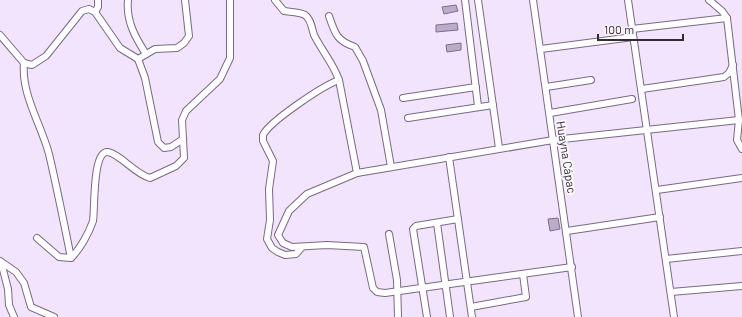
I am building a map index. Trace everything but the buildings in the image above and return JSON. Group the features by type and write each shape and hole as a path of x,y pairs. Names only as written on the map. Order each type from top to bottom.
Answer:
{"street":[{"path":"95,12 98,7 98,0"},
{"path":"128,0 128,17 132,30 146,54"},
{"path":"138,59 155,49 176,48 184,43 189,36 185,0"},
{"path":"37,238 59,257 71,258 76,254 92,222 97,173 102,154 108,152 138,174 150,178 176,166 184,158 182,120 186,111 220,79 230,58 230,0"},
{"path":"275,0 284,11 305,15 309,18 314,34 322,51 334,65 339,80 357,173"},
{"path":"465,0 478,106"},
{"path":"478,0 499,148"},
{"name":"Huayna Cápac","path":"533,0 578,317"},
{"path":"628,0 657,190 674,317"},
{"path":"710,0 722,10 727,18 739,120 737,140 742,149"},
{"path":"0,35 24,63 32,65 46,56 82,11 89,9 95,12 120,48 138,59 145,78 158,142 164,148 168,148 183,139"},
{"path":"329,16 334,32 342,42 358,50 372,82 382,110 391,167"},
{"path":"632,29 727,18"},
{"path":"541,49 633,36"},
{"path":"24,63 23,74 26,88 48,152 71,258"},
{"path":"642,90 724,77 729,73 733,65"},
{"path":"302,247 296,254 285,255 274,250 268,242 269,189 273,161 263,141 264,135 271,127 317,90 339,80"},
{"path":"546,87 591,80"},
{"path":"403,98 476,87"},
{"path":"550,113 632,99"},
{"path":"408,118 478,106 493,105"},
{"path":"572,267 385,293 377,292 372,283 366,249 362,246 288,246 283,243 278,235 289,211 307,194 357,173 553,140 739,120"},
{"path":"449,157 472,317"},
{"path":"657,190 742,178"},
{"path":"567,231 660,217"},
{"path":"426,317 413,230 416,226 458,219"},
{"path":"437,222 450,317"},
{"path":"389,234 398,292 398,317"},
{"path":"666,259 742,252"},
{"path":"0,262 14,317"},
{"path":"0,262 16,272 24,283 31,307 54,317"},
{"path":"471,307 526,297 523,274"},
{"path":"671,292 742,286"}]}
